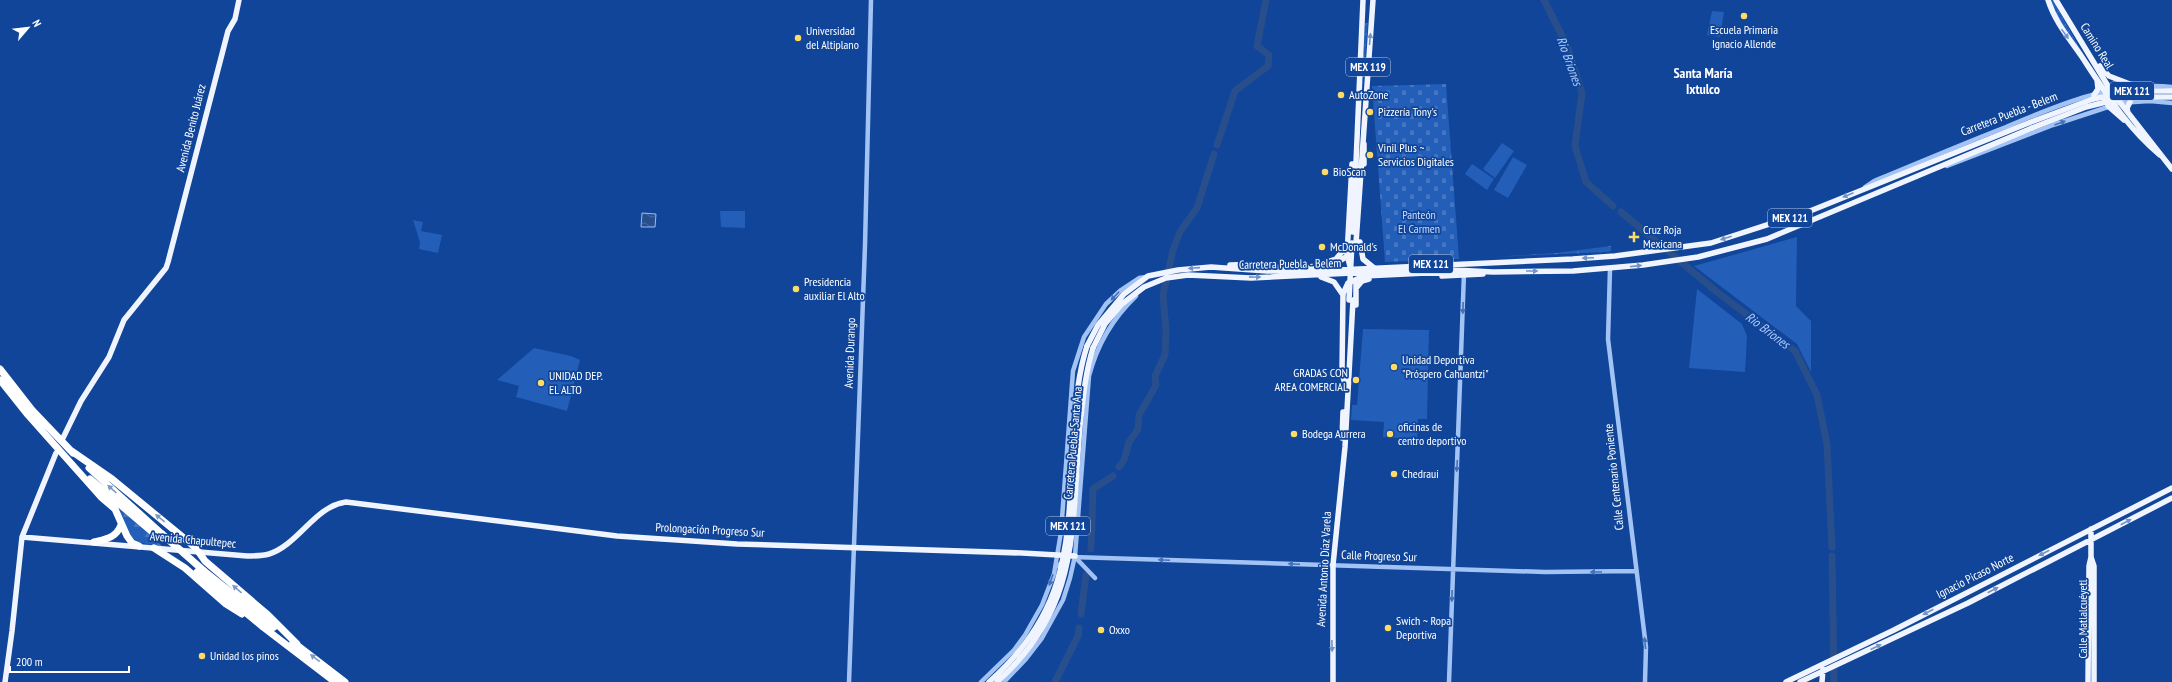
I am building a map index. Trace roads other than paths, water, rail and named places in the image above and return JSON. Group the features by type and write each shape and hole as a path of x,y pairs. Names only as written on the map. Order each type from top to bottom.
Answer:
{"highway":[{"path":"0,369 32,410 70,450 160,535 262,627"},
{"path":"0,380 28,415 101,497 115,509 120,516 121,525 132,543 139,546"},
{"path":"70,450 112,479 200,552 205,561 268,615 297,644"},
{"path":"72,463 160,535"},
{"path":"94,542 110,538 116,534 121,525"},
{"path":"154,548 185,568 226,604 262,627 335,682"},
{"path":"200,571 345,682"}],"main road":[{"name":"Avenida Benito Juárez","path":"63,438 81,401 109,357 124,320 166,268 228,31 235,20 239,0"},
{"name":"MEX 119","path":"1360,134 1363,0"},
{"name":"MEX 119","path":"1360,134 1373,0"},
{"path":"2048,0 2058,24 2096,78 2109,91 2111,106 2132,126 2151,148 2166,161 2172,169"},
{"name":"Camino Real","path":"2056,0 2109,91 2166,161"},
{"path":"2074,30 2109,76 2135,86"},
{"path":"2094,95 2098,88 2096,78"},
{"name":"Carretera Puebla - Belem","path":"996,682 1015,665 1039,634 1058,600 1065,579 1072,528 1085,378 1093,348 1112,314 1134,294 1150,284 1178,273 1251,278 1352,274 1374,268 1573,259 1662,251 1712,243 1810,211 2093,99 2133,91 2172,91"},
{"name":"Carretera Puebla - Belem","path":"1464,272 1573,271 1610,269 1671,262 1736,248 1767,239 1901,181 2086,107 2126,97 2172,97"},
{"path":"2128,113 2126,108 2130,102"},
{"path":"1351,300 1360,134"},
{"path":"1216,275 1264,268 1328,267 1347,257 1354,243 1365,147 1360,134"},
{"path":"1350,369 1354,355 1357,287 1347,257 1354,243"},
{"path":"1210,267 1227,265 1325,263 1338,258 1354,243"},
{"path":"1354,243 1363,259 1374,268"},
{"path":"1573,259 1568,264 1568,268 1573,271"},
{"path":"1549,260 1553,266 1549,271"},
{"path":"1352,274 1366,279 1464,272 1511,262"},
{"name":"Carretera Puebla - Belem","path":"989,682 1028,642 1046,613 1060,577 1068,528 1078,381 1087,346 1098,325 1124,294 1148,276 1178,273 1210,267 1352,274"},
{"path":"1352,274 1464,272"},
{"path":"1345,386 1342,371 1343,295 1352,274"},
{"path":"1313,276 1334,282 1340,288 1343,295"},
{"path":"1357,287 1366,279"},
{"path":"1343,295 1350,292 1356,294"},
{"name":"Avenida Antonio Díaz Varela","path":"1333,682 1333,565 1345,447 1350,369 1351,300"},
{"name":"Avenida Antonio Díaz Varela","path":"1343,457 1342,426 1351,300"},
{"path":"5,682 22,537 56,453"},
{"name":"Ignacio Picaso Norte","path":"1786,682 2172,488"},
{"name":"Ignacio Picaso Norte","path":"1800,682 1968,603 2172,498"},
{"name":"Prolongación Progreso Sur","path":"346,502 617,536 730,544 1058,554 1075,556"},
{"name":"Avenida Chapultepec","path":"22,537 247,556 268,554 280,548 327,510 339,503 346,502"},
{"name":"Calle Matlalcuéyetl","path":"2088,682 2089,566 2091,557 2091,530"},
{"name":"Calle Matlalcuéyetl","path":"2091,557 2094,566 2094,682"},
{"path":"1822,682 1824,663"}],"street":[{"name":"Avenida Durango","path":"849,682 865,245 871,0"},
{"name":"Carretera Puebla - Belem","path":"1861,190 1874,181 1961,144 2025,119 2094,95 2135,86 2172,87"},
{"name":"Carretera Puebla - Belem","path":"1867,196 2061,122 2120,103 2172,102"},
{"name":"Calle Centenario Poniente","path":"1610,269 1608,339 1635,571 1646,647 1645,682"},
{"path":"1449,682 1464,272"},
{"name":"Carretera Puebla - Belem","path":"981,682 1014,650 1029,629 1042,605 1056,567 1062,518 1074,371 1084,337 1106,304 1121,290 1139,278 1148,276"},
{"name":"Carretera Puebla-Santa Ana","path":"1004,682 1025,660 1042,636 1063,600 1075,556 1089,376 1100,344 1113,321 1134,298 1150,284"},
{"path":"1062,518 1077,519"},
{"path":"1060,538 1068,549 1095,578"},
{"path":"1072,569 1058,554 1068,549 1075,543"},
{"path":"1056,567 1075,556"},
{"name":"Calle Progreso Sur","path":"1075,556 1545,572 1635,571"},
{"path":"1042,605 1047,615 1054,617"},
{"path":"1029,629 1033,627 1039,628 1042,636"}],"water":[{"path":"642,213 656,214 655,227 641,227"}],"waterway":[{"path":"1217,145 1235,91 1268,66 1269,55 1257,46 1266,0"},
{"name":"Rio Briones","path":"1544,0 1568,48 1582,93 1575,146 1586,182 1613,206"},
{"path":"1119,467 1124,460 1129,442 1138,429 1139,415 1156,385 1155,376 1165,355 1166,330 1163,295 1173,250 1180,232 1197,208 1214,154"},
{"name":"Rio Briones","path":"1621,212 1717,292 1795,351 1817,395 1827,444 1832,547"},
{"path":"1091,549 1093,489 1113,476"},
{"name":"Rio Briones","path":"1832,556 1834,682"},
{"path":"1081,614 1086,575"},
{"path":"1055,682 1078,636 1079,628"}],"place":[{"name":"Escuela Primaria Ignacio Allende","path":"1744,16"},
{"name":"Universidad del Altiplano","path":"798,38"},
{"name":"AutoZone","path":"1341,95"},
{"name":"Pizzería Tony's","path":"1370,112"},
{"name":"Vinil Plus ~ Servicios Digitales","path":"1370,155"},
{"name":"BioScan","path":"1325,172"},
{"name":"Cruz Roja Mexicana","path":"1634,237"},
{"name":"McDonald's","path":"1322,247"},
{"name":"Presidencia auxiliar El Alto","path":"796,289"},
{"name":"Unidad Deportiva \"Próspero Cahuantzi\"","path":"1394,367"},
{"name":"GRADAS CON AREA COMERCIAL","path":"1356,380"},
{"name":"UNIDAD DEP. EL ALTO","path":"541,383"},
{"name":"Bodega Aurrera","path":"1294,434"},
{"name":"oficinas de centro deportivo","path":"1390,434"},
{"name":"Chedraui","path":"1394,474"},
{"name":"Swich ~ Ropa Deportiva","path":"1388,628"},
{"name":"Oxxo","path":"1101,630"},
{"name":"Unidad los pinos","path":"202,656"}],"district":[{"name":"Santa María Ixtulco","path":"1703,82"}],"park label":[{"name":"Panteón El Carmen","path":"1419,222"}]}
